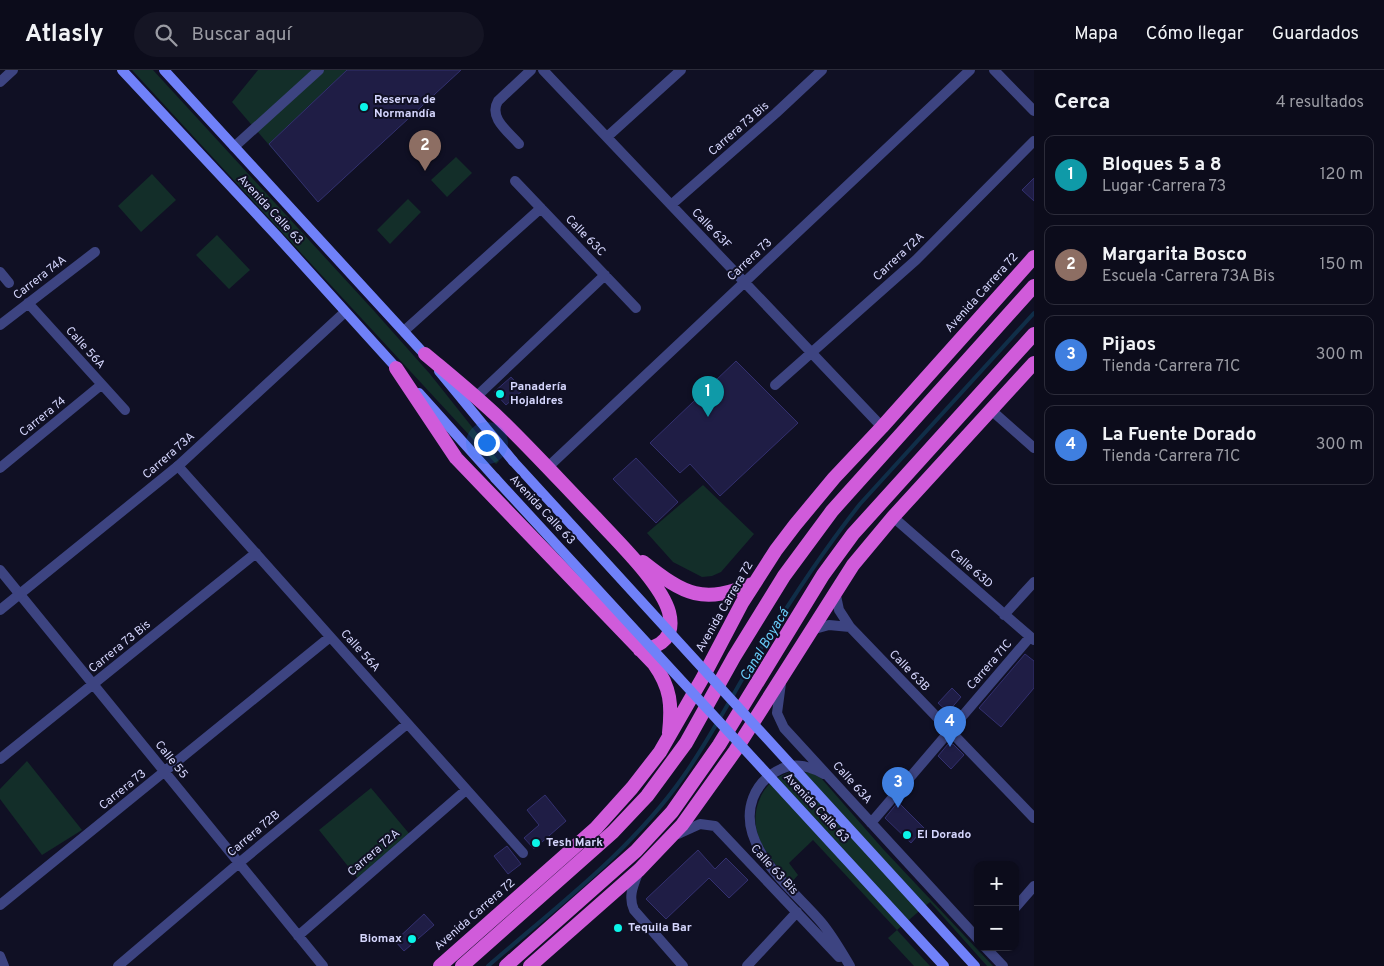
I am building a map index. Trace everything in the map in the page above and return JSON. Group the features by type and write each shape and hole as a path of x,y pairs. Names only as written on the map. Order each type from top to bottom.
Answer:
{"highway":[{"name":"Avenida Carrera 72","path":"442,965 596,828 632,788 668,738 742,603 776,550 812,503 1034,257"},
{"path":"462,966 613,832 647,796 678,755 779,583 814,533 1034,286"},
{"path":"506,966 636,851 672,812 698,778 823,575 853,534 1034,334"},
{"path":"940,363 988,339"},
{"path":"425,354 502,421 620,544 652,582 666,604 670,622 667,639 660,645 640,650"},
{"path":"530,966 639,870 693,811 726,765 853,565 893,516 1034,363"},
{"path":"396,368 462,465 659,671 670,697 671,714 668,738"},
{"path":"620,544 667,581 682,590 694,594 720,595 735,592 755,583"},
{"path":"698,778 726,765"},
{"path":"693,811 698,778"},
{"path":"477,934 497,935"}],"main road":[{"name":"Avenida Calle 63","path":"122,70 944,966"},
{"name":"Avenida Calle 63","path":"164,70 425,354 513,461 975,966"}],"street":[{"path":"0,82 13,70"},
{"path":"234,147 319,70"},
{"path":"519,144 499,121 495,114 495,107 498,101 532,70"},
{"name":"Calle 63F","path":"543,70 882,427"},
{"path":"606,137 681,70"},
{"name":"Carrera 73 Bis","path":"671,205 776,114 822,70"},
{"name":"Carrera 73","path":"548,468 970,70"},
{"path":"994,70 1034,111"},
{"name":"Carrera 72A","path":"775,385 916,260 1034,141"},
{"name":"Calle 63C","path":"515,180 636,308"},
{"path":"404,331 541,208"},
{"name":"Carrera 74A","path":"0,325 94,252"},
{"path":"0,272 9,283"},
{"path":"476,397 605,275"},
{"name":"Calle 56A","path":"28,303 124,410"},
{"name":"Carrera 73A","path":"0,610 178,466 346,312"},
{"name":"Carrera 74","path":"0,468 101,385"},
{"path":"991,410 1034,448"},
{"name":"Calle 56A","path":"178,466 523,853"},
{"name":"Calle 63D","path":"893,516 1032,639"},
{"name":"Carrera 73 Bis","path":"0,759 256,554"},
{"name":"Calle 55","path":"0,570 323,966"},
{"path":"1004,615 1034,582"},
{"name":"Calle 63B","path":"835,591 839,610 850,627 1034,818"},
{"path":"810,630 829,625 850,627"},
{"name":"Carrera 73","path":"0,905 330,637"},
{"name":"Carrera 71C","path":"871,823 949,731 1032,639"},
{"name":"Calle 63A","path":"782,677 777,706 779,720 784,728 974,935"},
{"name":"Carrera 72B","path":"118,966 407,724"},
{"path":"829,777 817,770 798,765 786,766 775,771 760,785 754,795 750,806 749,819 755,842 763,856 826,928 849,966"},
{"name":"Carrera 72A","path":"298,936 466,790"},
{"name":"Calle 63 Bis","path":"670,838 690,827 700,824 715,826 849,966"},
{"path":"639,870 631,891 632,906 684,966"},
{"path":"1017,906 1034,886"},
{"path":"747,966 796,912"},
{"path":"989,951 1003,966"},
{"path":"0,956 4,966"}],"green space":[{"path":"132,70 153,70 430,374 499,461 496,464"},
{"name":"Reserva de Normandía","path":"258,70 461,70 318,202 232,102"},
{"path":"456,157 472,173 447,197 431,180"},
{"path":"152,174 176,200 141,232 118,206"},
{"path":"408,199 421,212 390,244 377,230"},
{"path":"217,235 250,270 229,289 196,255"},
{"path":"703,485 754,534 721,572 712,576 702,577 673,562 647,533"},
{"path":"27,761 82,830 42,855 0,799 0,789"},
{"path":"794,771 811,773 821,778 883,849 974,946 974,951 979,951 993,966 987,966 930,902 897,930 813,840 789,863 798,875 791,883 761,843 755,821 761,796 771,783"},
{"path":"371,788 412,837 359,880 319,830"},
{"path":"897,930 930,966 914,966 888,938"}],"building":[{"name":"Reserva de Normandía","path":"347,70 461,70 318,202 269,144"},
{"path":"1034,178 1034,201 1022,190"},
{"path":"736,361 798,423 720,496 690,464 680,473 650,443"},
{"path":"511,377 523,390 506,405 494,392"},
{"path":"636,458 678,502 656,523 613,479"},
{"path":"1025,654 1034,661 1034,688 1001,727 979,708"},
{"path":"952,688 961,697 948,712 938,703"},
{"path":"948,744 953,744 964,755 951,769 938,756"},
{"path":"545,795 566,821 534,849 524,838 539,825 527,810"},
{"path":"898,802 924,828 911,843 885,818"},
{"path":"507,846 521,864 508,874 494,856"},
{"path":"698,850 715,869 726,858 748,880 729,898 709,878 666,919 646,899"},
{"path":"424,914 434,925 404,951 395,941"}],"waterway":[{"name":"Canal Boyacá","path":"488,966 592,877 662,804 683,777 713,731 754,660 827,547 860,504 1034,313"}],"place":[{"name":"Reserva de Normandía","path":"364,107"},
{"name":"Margarita Bosco","path":"425,171"},
{"name":"Panadería Hojaldres","path":"500,394"},
{"name":"Bloques 5 a 8","path":"708,417"},
{"name":"La Fuente Dorado","path":"950,747"},
{"name":"Pijaos","path":"898,808"},
{"name":"El Dorado","path":"907,835"},
{"name":"Tesh Mark","path":"536,843"},
{"name":"Tequila Bar","path":"618,928"},
{"name":"Biomax","path":"412,939"}]}
